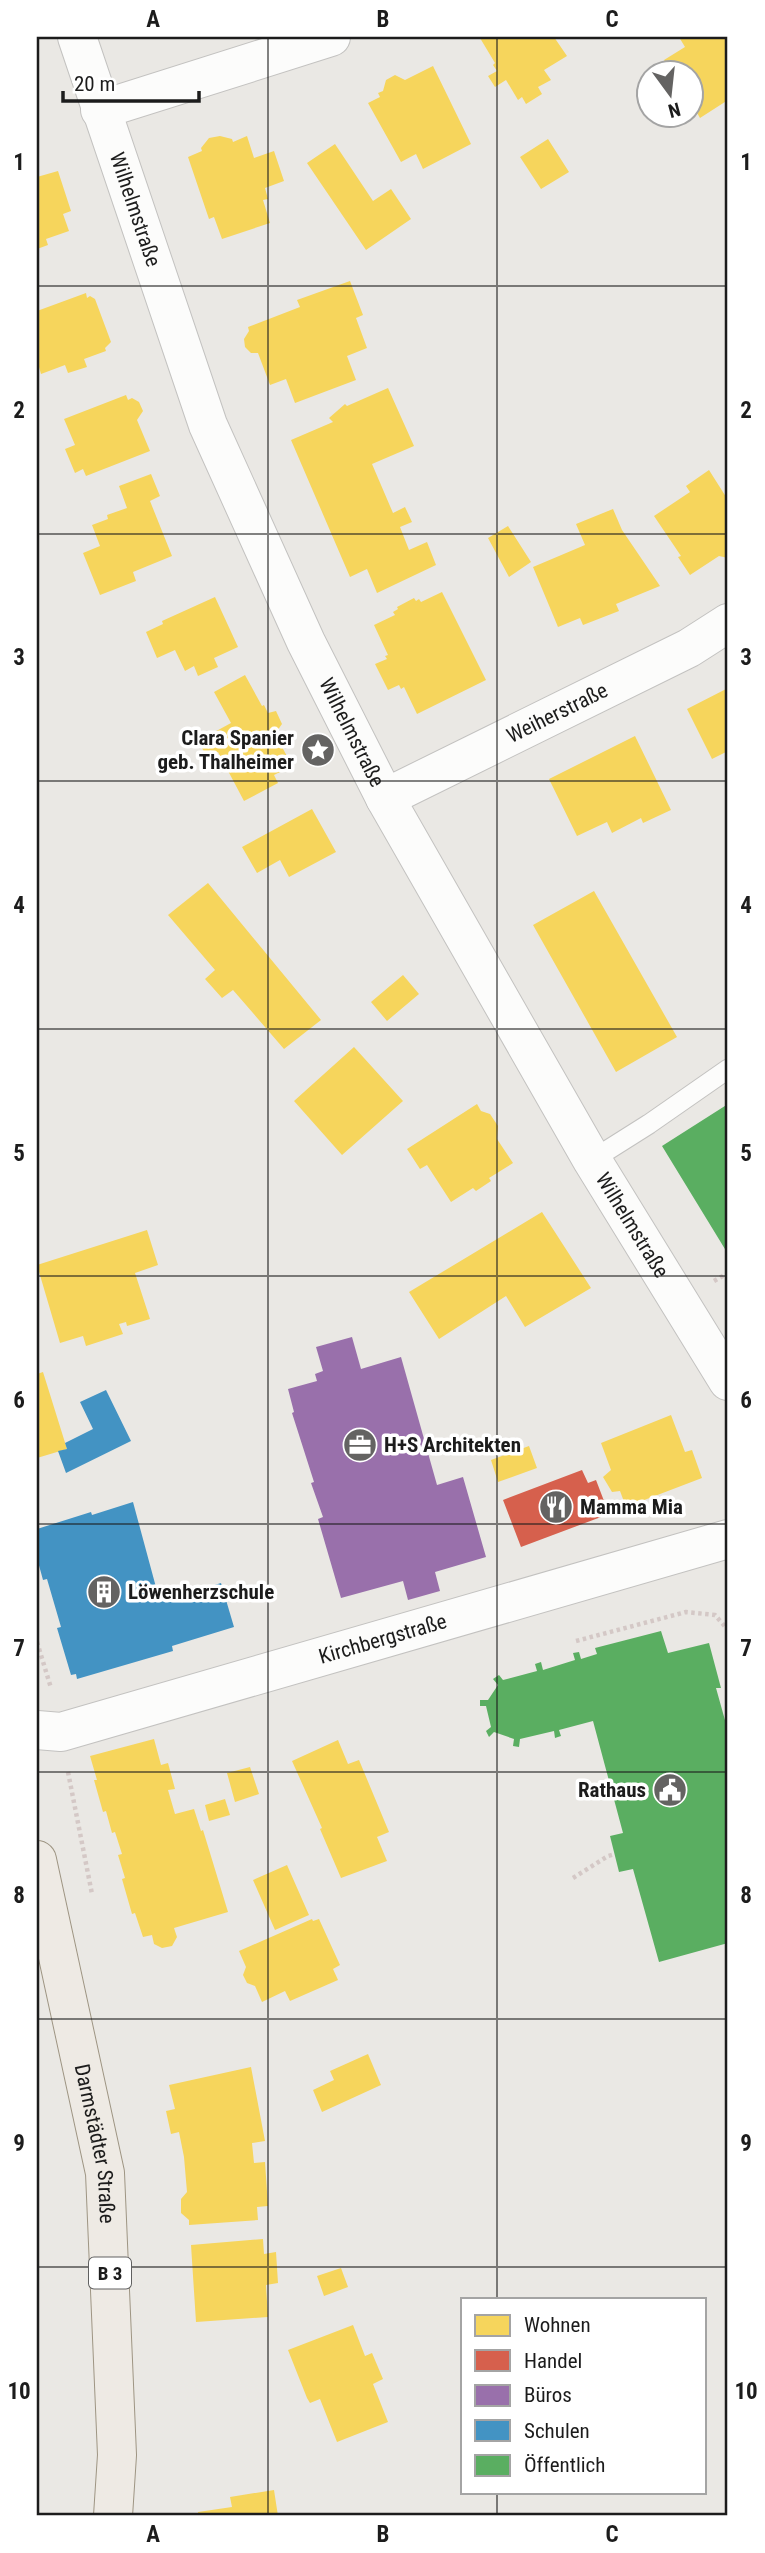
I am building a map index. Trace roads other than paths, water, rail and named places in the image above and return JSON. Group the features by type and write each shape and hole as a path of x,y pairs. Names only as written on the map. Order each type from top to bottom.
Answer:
{"main road":[{"name":"Darmstädter Straße","path":"37,1860 105,2173 117,2455 113,2516"}],"street":[{"name":"Wilhelmstraße","path":"76,37 208,425 306,642 385,797 592,1160 728,1381"},
{"path":"100,110 331,37"},
{"name":"Weiherstraße","path":"385,797 689,648 728,623"},
{"name":"Kirchbergstraße","path":"37,1730 61,1732 728,1539"}],"lane":[{"path":"592,1160 728,1069"}],"place":[{"name":"Clara Spanier geb. Thalheimer","path":"318,750"},
{"name":"H+S Architekten","path":"360,1445"},
{"name":"Mamma Mia","path":"556,1507"},
{"name":"Löwenherzschule","path":"104,1592"},
{"name":"Rathaus","path":"670,1790"}]}
